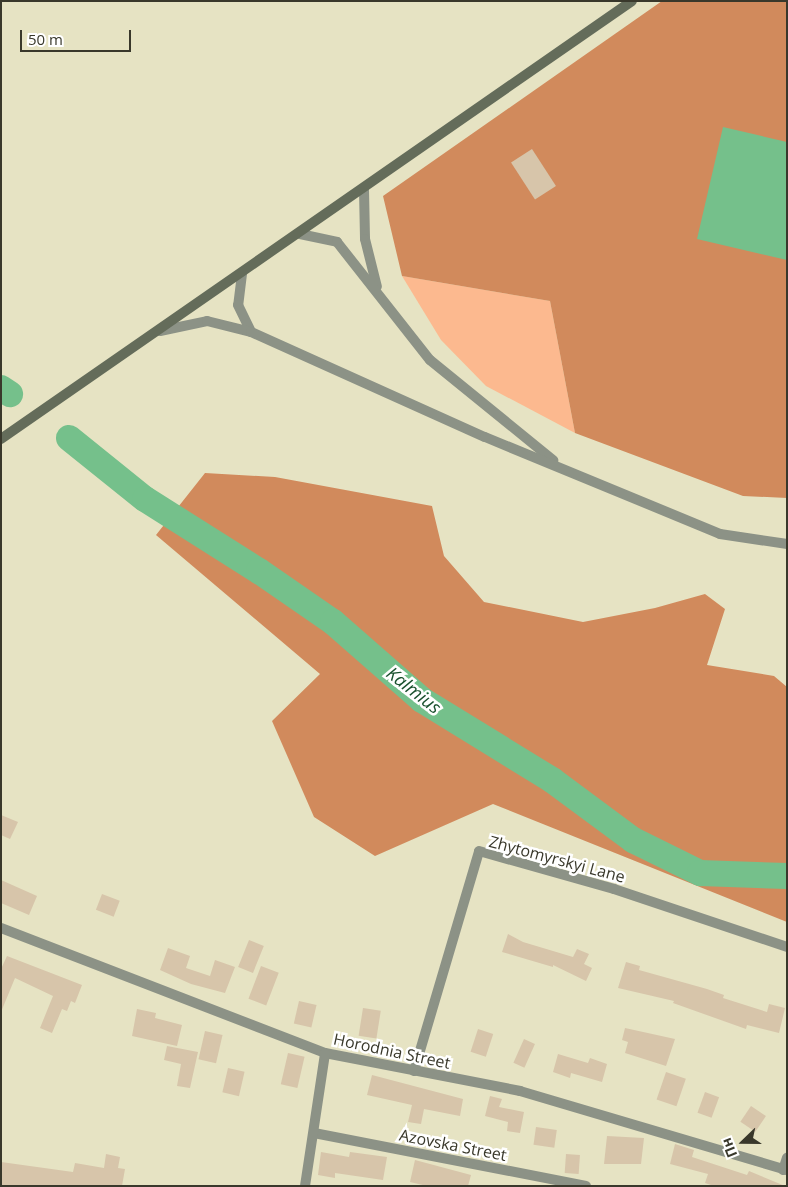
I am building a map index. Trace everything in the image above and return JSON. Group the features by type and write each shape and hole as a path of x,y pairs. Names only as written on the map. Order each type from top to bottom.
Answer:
{"main road":[{"path":"1,439 364,190 632,1"}],"street":[{"path":"364,190 365,240 377,290"},
{"path":"300,234 338,242 430,360 561,467"},
{"path":"242,274 238,305 251,332"},
{"path":"160,331 207,321 251,332 485,437 720,534 787,544"},
{"name":"Zhytomyrskyi Lane","path":"414,1072 479,851 614,889 787,947"},
{"name":"Horodnia Street","path":"1,928 325,1053 414,1072 520,1091 785,1170"},
{"path":"305,1186 325,1053"},
{"name":"Azovska Street","path":"314,1133 586,1186"},
{"path":"785,1170 787,1158"}],"shaded area":[{"path":"662,1 787,1 787,498 743,496 575,433 550,301 402,276 383,196"},
{"path":"723,127 787,142 787,260 697,239"},
{"path":"402,276 550,301 575,433 486,386 441,340"},
{"path":"205,473 275,477 432,506 444,556 484,602 583,622 655,608 705,594 725,609 707,665 774,676 787,687 787,922 493,804 375,856 314,817 272,721 320,674 156,535"}],"building":[{"path":"532,149 556,186 535,200 511,163"},
{"path":"1,815 18,822 10,839 1,835"},
{"path":"1,880 37,896 29,915 1,903"},
{"path":"102,894 120,901 114,917 96,910"},
{"path":"508,934 523,942 573,957 577,949 589,954 584,964 592,968 586,981 553,965 553,967 502,952"},
{"path":"249,940 264,946 253,973 238,967"},
{"path":"168,948 190,956 186,968 210,976 215,960 235,967 225,993 191,984 160,970"},
{"path":"7,956 82,985 75,1003 71,1001 67,1011 62,1009 52,1033 40,1028 53,996 15,978 1,1012 1,969"},
{"path":"626,962 640,966 639,970 707,989 724,995 723,998 767,1012 769,1004 785,1008 779,1033 747,1025 746,1029 673,1003 674,1001 618,988"},
{"path":"261,966 279,973 266,1005 248,999"},
{"path":"299,1001 317,1005 311,1027 294,1023"},
{"path":"363,1008 381,1011 376,1038 359,1036"},
{"path":"137,1009 156,1013 155,1018 182,1025 177,1046 132,1036"},
{"path":"625,1028 675,1039 666,1066 625,1053 628,1042 622,1040"},
{"path":"478,1029 493,1034 486,1057 471,1052"},
{"path":"205,1031 223,1035 216,1063 198,1059"},
{"path":"524,1039 535,1044 524,1068 513,1063"},
{"path":"167,1046 198,1052 190,1088 177,1086 181,1064 164,1060"},
{"path":"288,1053 305,1057 297,1088 281,1084"},
{"path":"558,1054 588,1063 590,1058 607,1064 602,1082 571,1073 570,1078 553,1072"},
{"path":"228,1068 245,1072 239,1096 222,1092"},
{"path":"666,1072 686,1079 676,1106 657,1099"},
{"path":"372,1075 463,1099 460,1116 424,1109 421,1124 408,1122 412,1105 367,1095"},
{"path":"705,1092 719,1097 712,1118 697,1113"},
{"path":"490,1096 502,1099 499,1107 524,1112 520,1133 507,1131 508,1122 485,1116"},
{"path":"751,1106 766,1116 755,1132 740,1122"},
{"path":"536,1127 557,1130 554,1148 533,1145"},
{"path":"607,1136 644,1138 641,1164 604,1164"},
{"path":"675,1144 694,1150 692,1157 747,1175 749,1171 785,1186 714,1186 705,1183 708,1174 670,1164"},
{"path":"321,1152 349,1157 350,1152 387,1157 383,1180 335,1173 335,1178 318,1175"},
{"path":"106,1154 120,1157 118,1168 125,1169 122,1186 1,1186 1,1162 73,1172 75,1163 104,1168"},
{"path":"566,1154 580,1155 579,1174 565,1173"},
{"path":"415,1160 471,1175 468,1186 427,1186 410,1182"}],"waterway":[{"name":"Kalmius","path":"1,388 10,394"},
{"name":"Kalmius","path":"69,438 145,499 259,571 333,622 422,700 552,780 633,840 700,873 787,876"}]}
